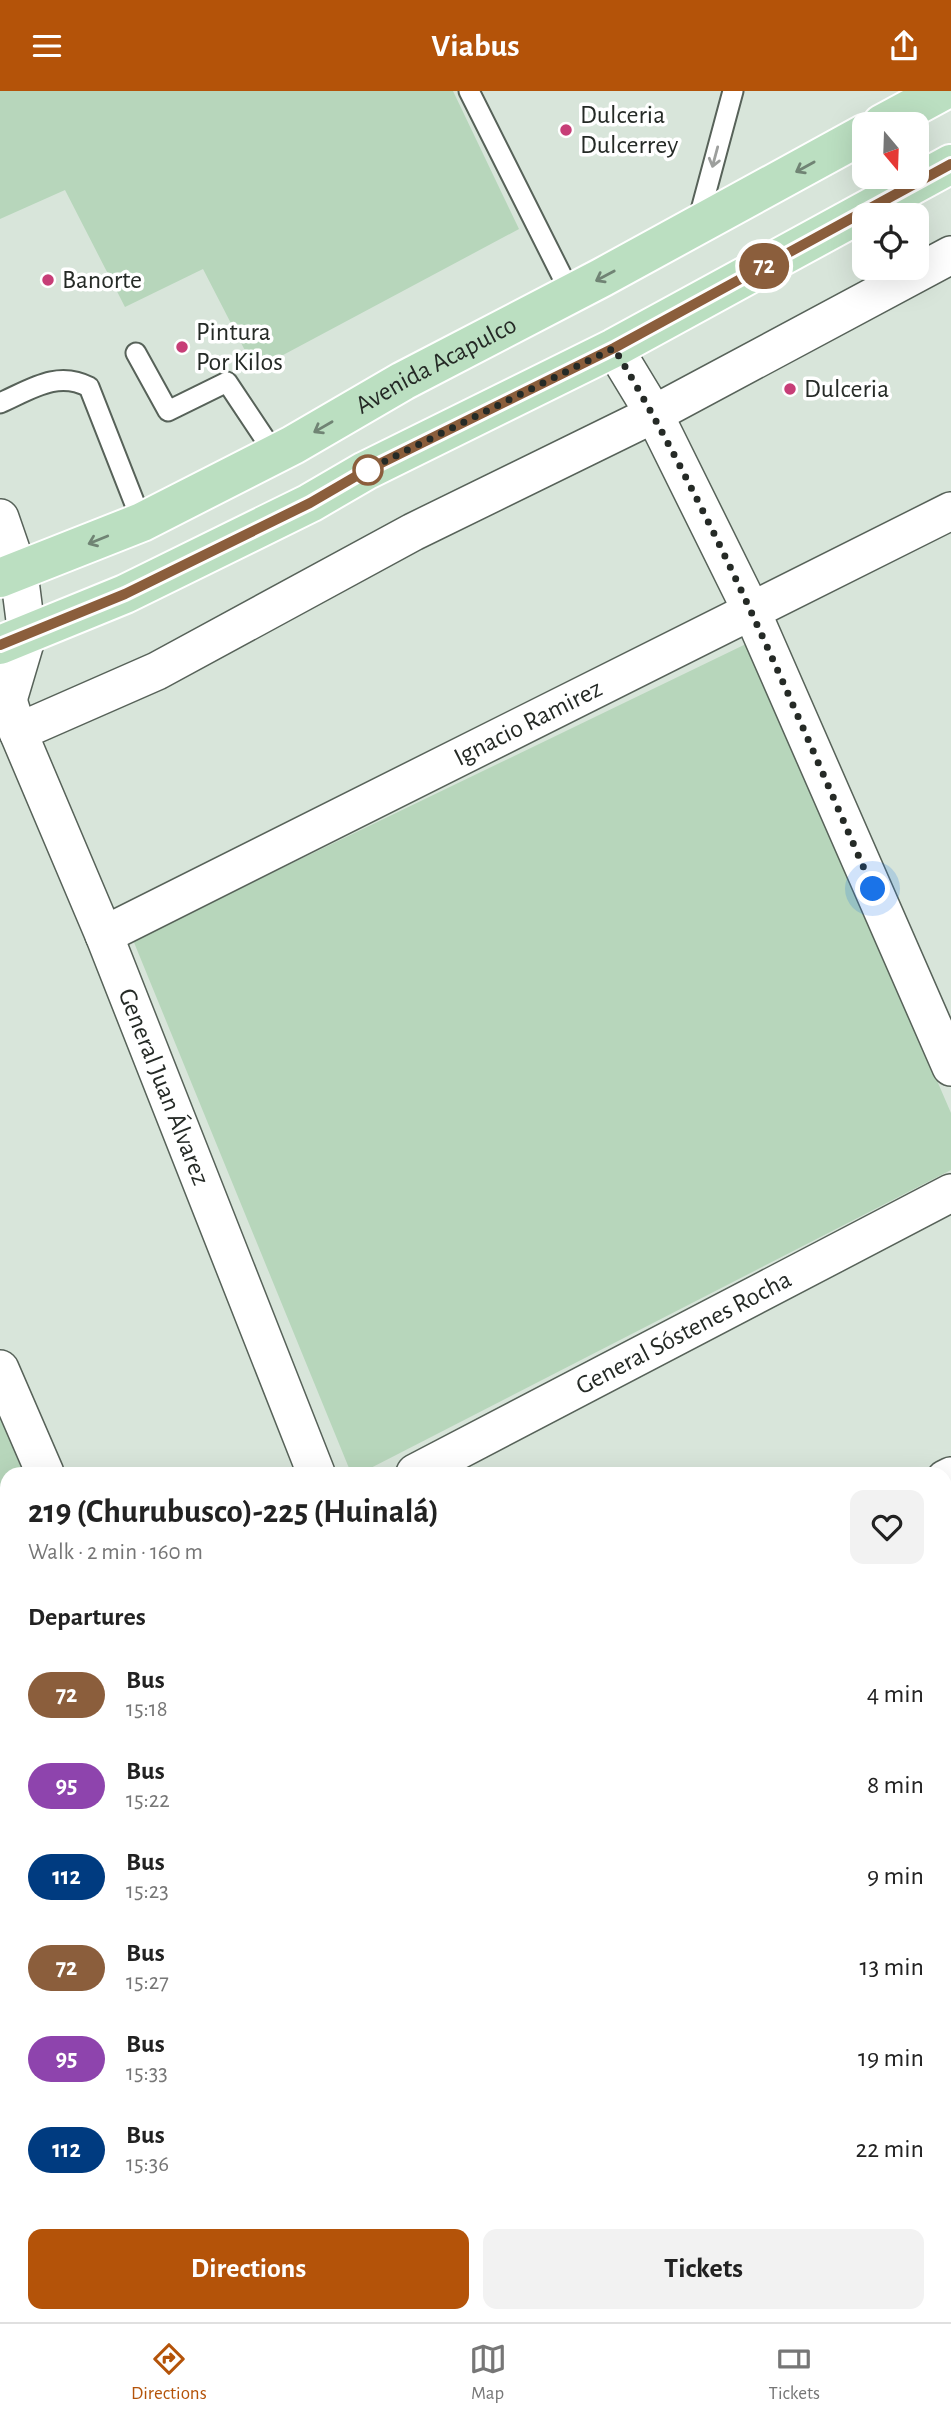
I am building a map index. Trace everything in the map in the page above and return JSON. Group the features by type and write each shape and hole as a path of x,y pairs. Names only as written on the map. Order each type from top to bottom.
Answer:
{"main road":[{"path":"904,112 943,91"},
{"name":"Avenida Acapulco","path":"9,575 142,522 275,454 403,381 571,294 852,141"},
{"path":"13,641 203,556 614,348 951,164"}],"street":[{"path":"0,518 9,575 13,641 9,707 156,671 413,531 654,414 951,255"},
{"path":"614,348 654,414 751,610 951,1067"},
{"name":"Ignacio Ramirez","path":"104,935 951,511"},
{"name":"General Juan Álvarez","path":"9,707 104,935 314,1467"},
{"name":"General Sóstenes Rocha","path":"426,1467 951,1193"},
{"path":"1,1373 42,1467"}],"lane":[{"path":"469,91 571,294"},
{"path":"696,226 733,91"},
{"path":"136,353 168,411 227,383 275,454"},
{"path":"0,403 55,379 67,378 89,387 142,522"}],"green space":[{"path":"0,91 453,91 519,229 255,370 203,269 125,307 65,190 0,219"},
{"path":"748,643 951,1113 951,1170 373,1467 349,1467 133,940"},
{"path":"0,1416 21,1467 0,1467"}],"bus line":[{"name":"72","path":"0,645 125,594 310,503 365,471 614,348 951,164"}],"place":[{"name":"Dulceria Dulcerrey","path":"566,130"},
{"name":"Banorte","path":"48,280"},
{"name":"Pintura Por Kilos","path":"182,347"},
{"name":"Dulceria","path":"790,389"}],"route":[{"path":"368,470 365,471 614,348 654,414 751,610 873,889"}]}
